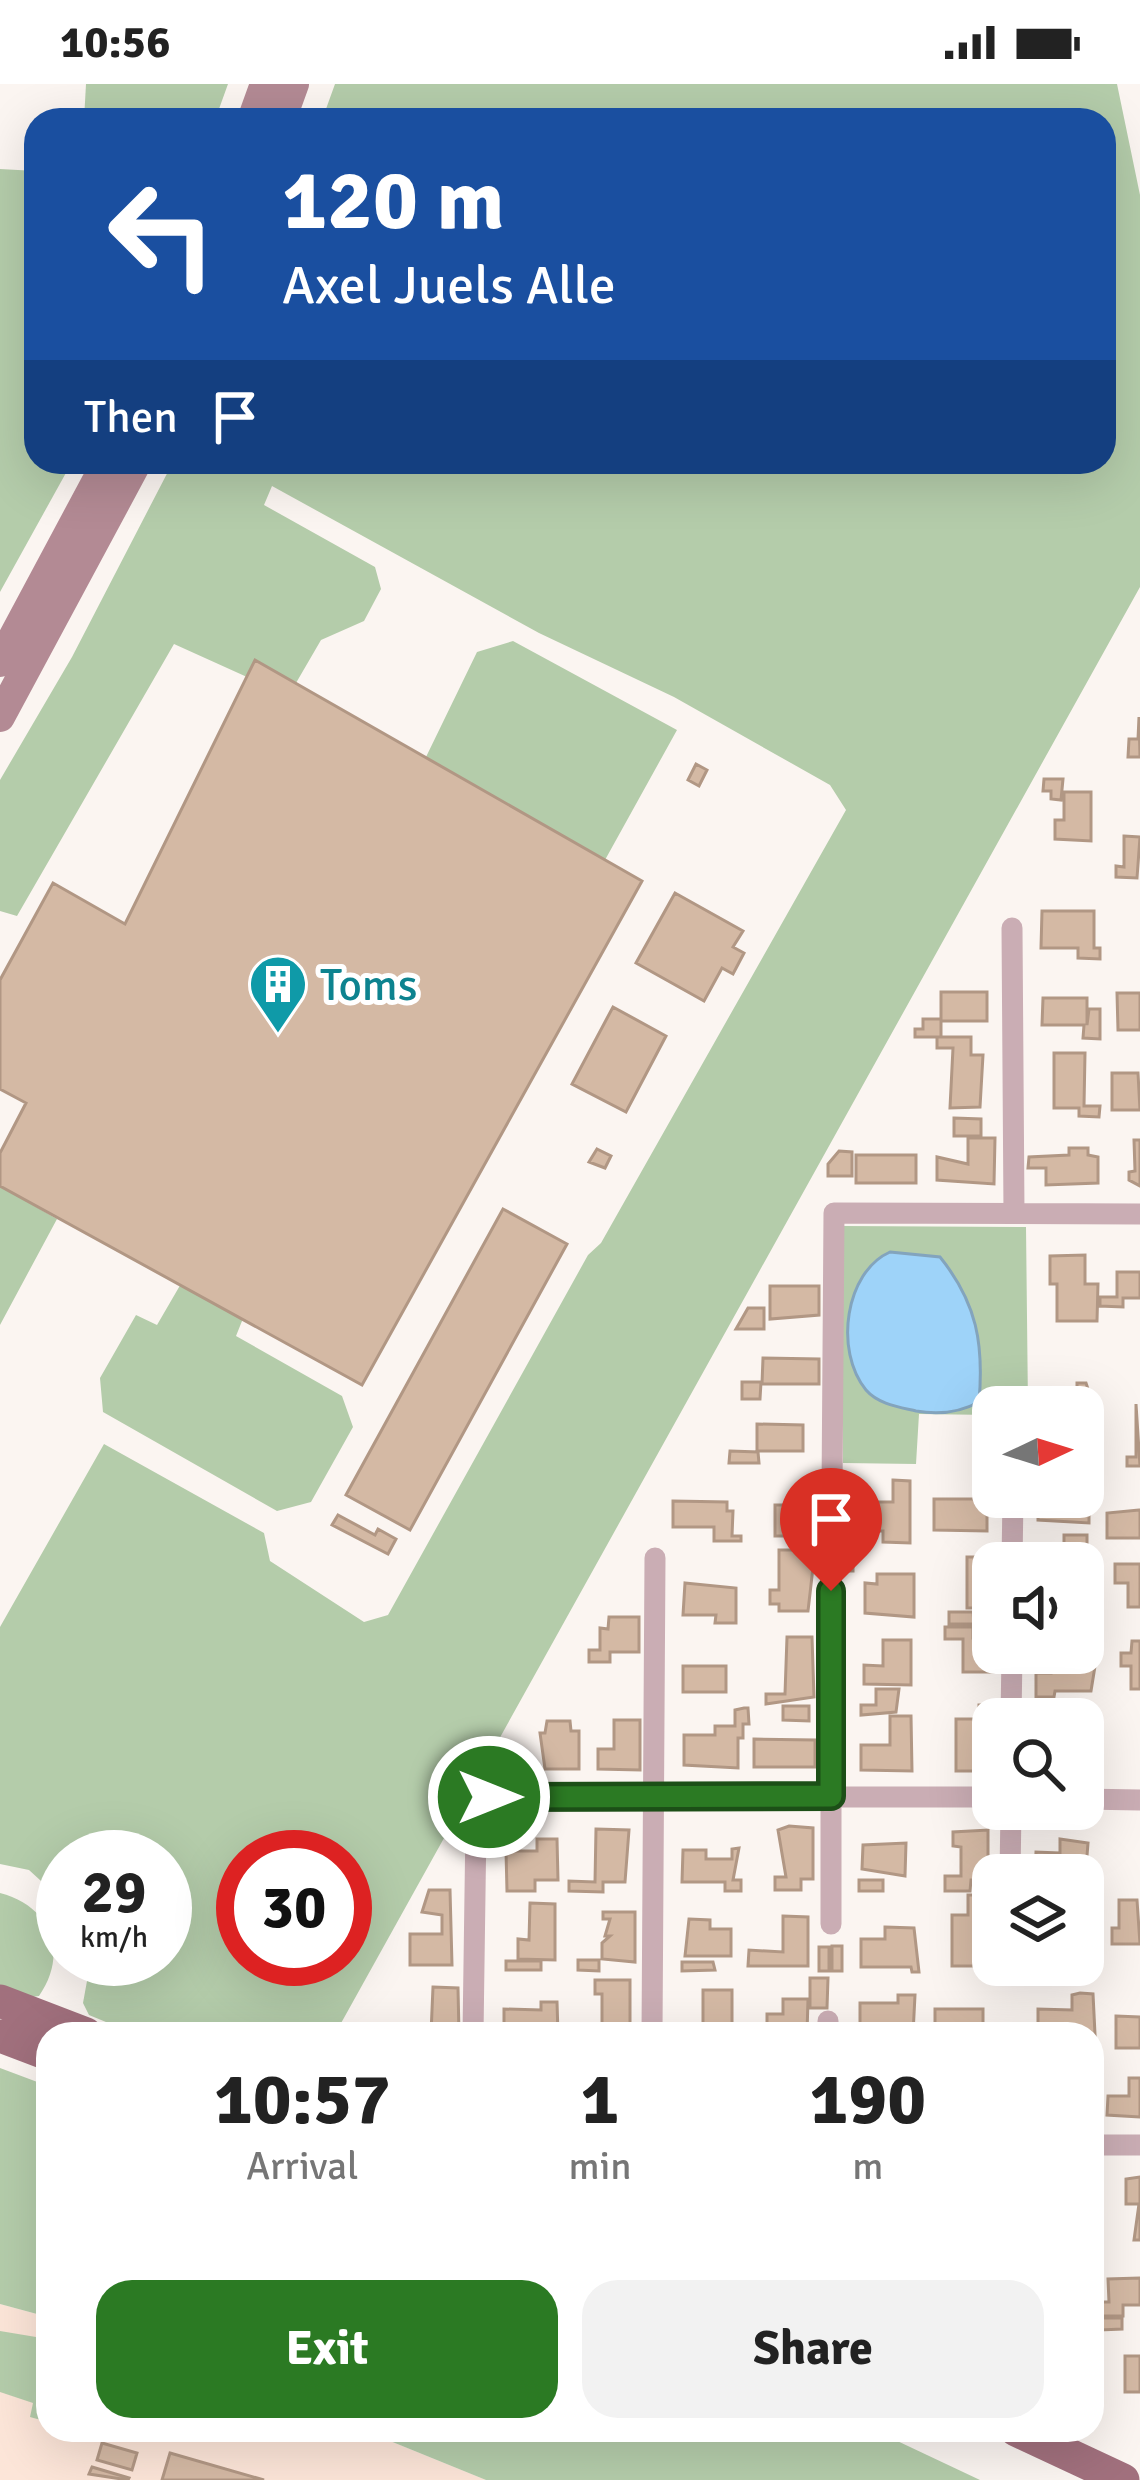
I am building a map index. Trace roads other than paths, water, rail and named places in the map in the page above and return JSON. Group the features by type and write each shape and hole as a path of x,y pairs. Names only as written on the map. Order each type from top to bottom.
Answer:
{"main road":[{"path":"0,662 101,474"},
{"path":"0,717 131,474"},
{"path":"0,2002 54,2022"},
{"path":"0,2036 36,2050"},
{"path":"1042,2442 1123,2480"}],"street":[{"path":"1012,928 1014,1214"},
{"path":"832,1492 833,1213 1140,1214"},
{"path":"652,2022 655,1558"},
{"path":"831,1591 831,1924"},
{"path":"473,2022 476,1823 489,1797 972,1797"},
{"path":"1104,1799 1140,1800"},
{"path":"1104,2145 1140,2145"}],"water":[{"path":"890,1252 940,1257 953,1274 970,1308 979,1343 979,1386 972,1386 972,1405 924,1412 883,1402 866,1390 850,1355 849,1314 854,1294 875,1262"}],"place":[{"name":"Toms","path":"278,1035"}]}
